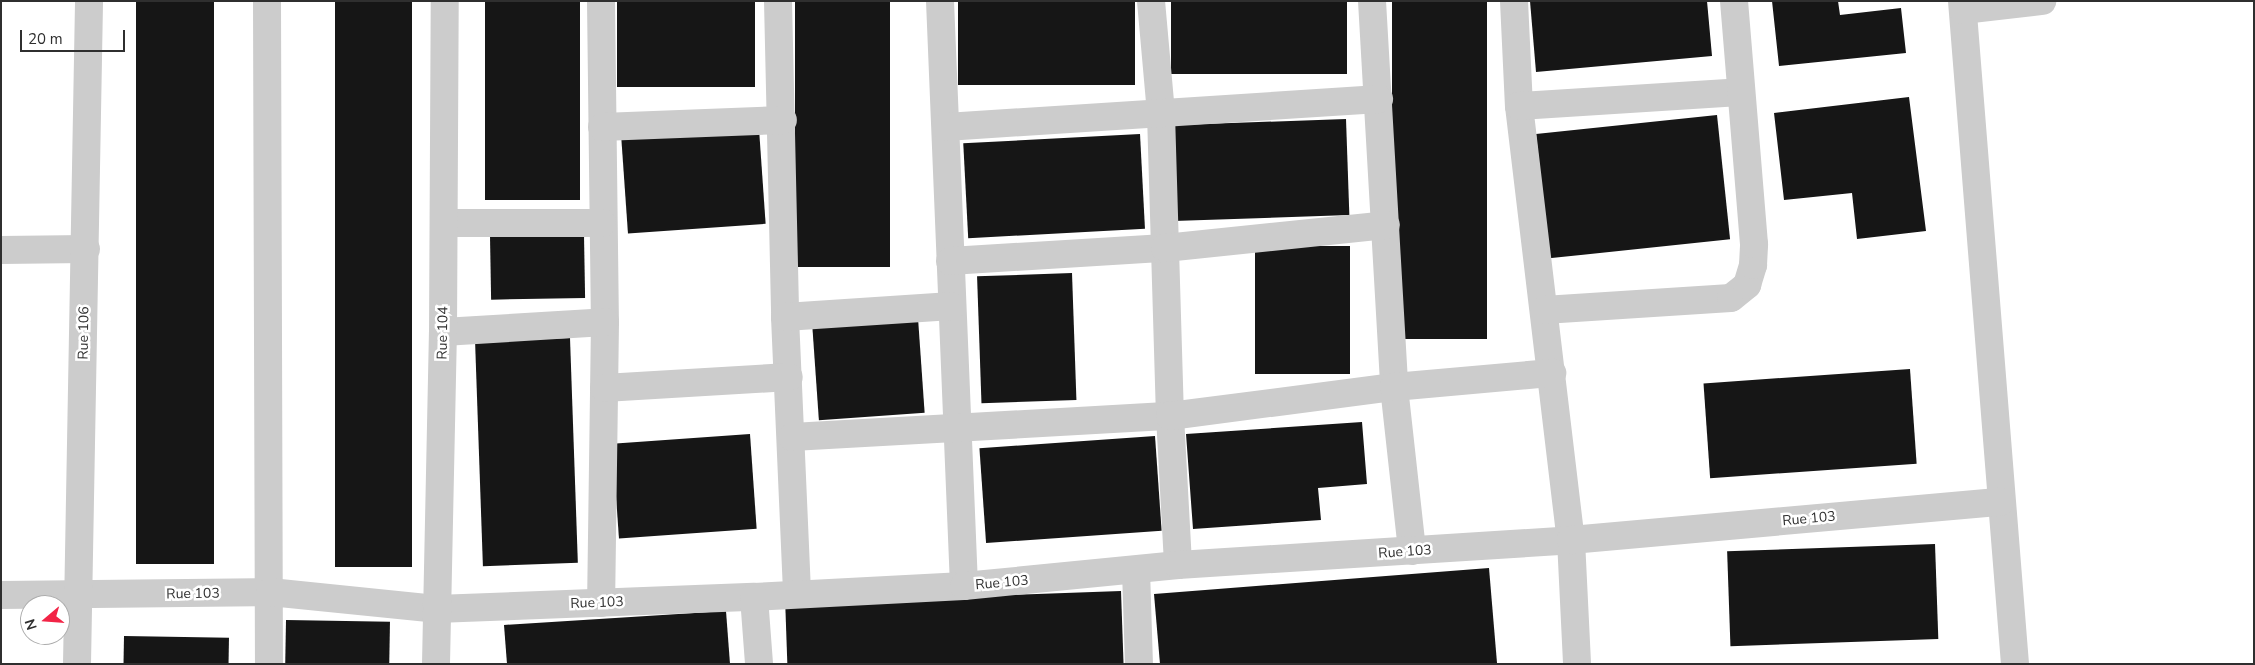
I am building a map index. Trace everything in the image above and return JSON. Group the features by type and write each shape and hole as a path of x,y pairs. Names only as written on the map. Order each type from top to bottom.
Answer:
{"street":[{"name":"Rue 106","path":"77,664 86,250 89,1"},
{"path":"267,1 270,664"},
{"name":"Rue 104","path":"436,664 445,223 445,1"},
{"path":"601,1 602,223 605,322 601,603"},
{"path":"778,1 783,120 785,317 792,437 797,594"},
{"path":"940,1 964,586"},
{"path":"1152,1 1161,114 1170,416 1178,565"},
{"path":"1372,1 1394,387 1412,551"},
{"path":"1514,1 1519,106 1571,540 1577,664"},
{"path":"1544,310 1731,298 1747,286 1753,265 1754,244 1734,1"},
{"path":"2015,664 2000,502 1962,6 2042,1"},
{"path":"1519,106 1740,92"},
{"path":"946,127 1378,99"},
{"path":"602,127 783,120"},
{"path":"445,223 602,223"},
{"path":"950,261 1165,248 1386,225"},
{"path":"1,250 86,250"},
{"path":"785,317 952,306"},
{"path":"443,332 605,322"},
{"path":"792,437 957,430 1170,416 1394,387 1552,373"},
{"path":"604,388 789,378"},
{"name":"Rue 103","path":"1,595 78,596 270,592 436,609 754,597 964,586 1178,565 1571,540 2000,502"},
{"path":"1136,570 1139,664"},
{"path":"754,597 759,664"}],"building":[{"path":"136,1 214,1 214,564 136,564"},
{"path":"335,1 412,1 412,567 335,567"},
{"path":"485,1 580,1 580,200 485,200"},
{"path":"617,1 755,1 755,87 617,87"},
{"path":"795,1 890,1 890,267 795,267"},
{"path":"958,1 1135,1 1135,85 958,85"},
{"path":"1171,1 1347,1 1347,74 1171,74"},
{"path":"1392,1 1487,1 1487,339 1392,339"},
{"path":"1530,1 1707,1 1712,56 1536,72"},
{"path":"1772,1 1838,1 1840,15 1901,8 1906,53 1779,66"},
{"path":"1909,97 1926,231 1857,239 1852,193 1784,200 1774,113"},
{"path":"1717,115 1730,239 1549,258 1536,134"},
{"path":"1346,119 1349,215 1173,221 1170,125"},
{"path":"759,129 766,224 628,233 621,139"},
{"path":"1140,134 1145,229 968,238 963,143"},
{"path":"584,235 585,298 491,300 490,237"},
{"path":"1255,246 1350,246 1350,374 1255,374"},
{"path":"1072,273 1076,400 981,403 977,276"},
{"path":"918,318 925,413 819,420 812,325"},
{"path":"570,338 578,563 483,566 475,341"},
{"path":"1910,369 1917,464 1710,478 1704,383"},
{"path":"1362,422 1367,484 1318,488 1321,520 1193,529 1186,434"},
{"path":"750,434 757,529 619,538 612,444"},
{"path":"1155,436 1162,531 986,543 979,448"},
{"path":"1935,544 1938,639 1730,646 1727,551"},
{"path":"1489,568 1497,663 1160,664 1154,594"},
{"path":"1121,591 1124,664 787,664 785,603"},
{"path":"726,611 730,664 507,664 504,625"},
{"path":"286,620 390,622 389,664 285,664"},
{"path":"124,636 229,638 229,664 124,664"}]}
